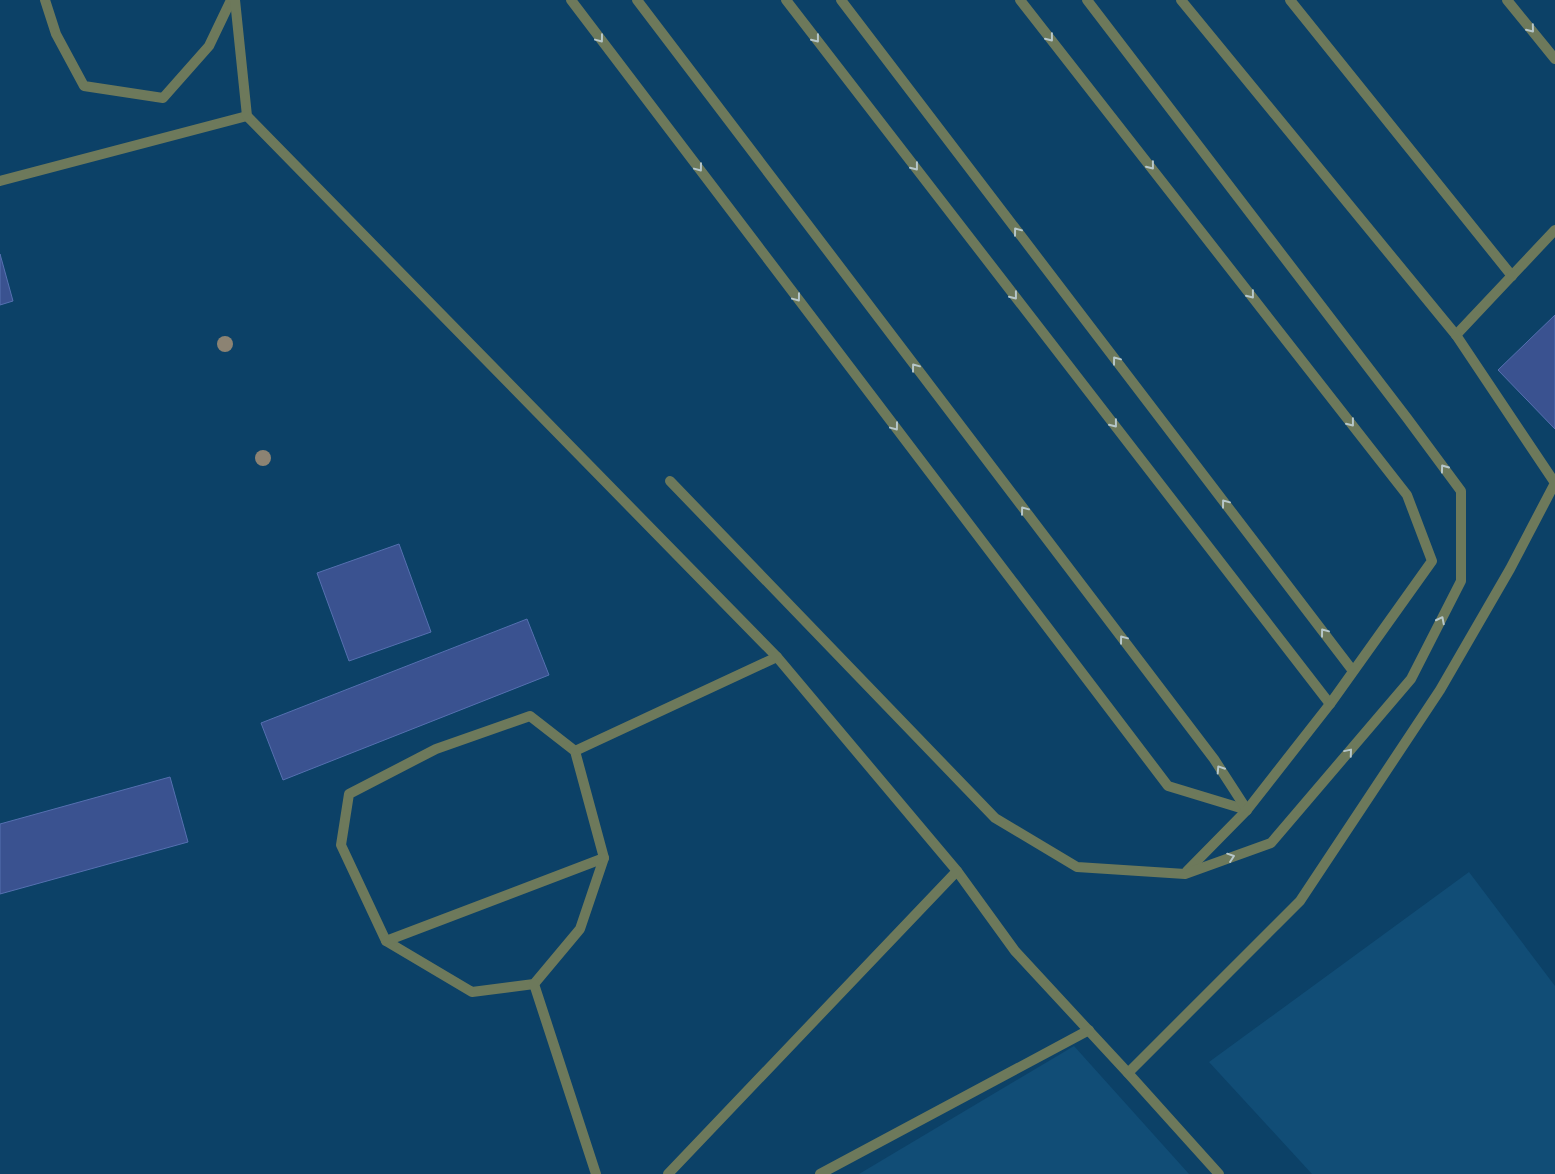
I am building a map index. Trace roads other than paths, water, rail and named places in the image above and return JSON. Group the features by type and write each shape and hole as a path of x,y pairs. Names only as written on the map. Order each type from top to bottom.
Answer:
{"street":[{"path":"45,0 56,34 84,86 163,98 209,46 231,0"},
{"path":"235,0 247,116 777,657 957,871 1015,951 1128,1072 1219,1174"},
{"path":"571,0 1168,786 1247,810"},
{"path":"637,0 1214,759 1247,810"},
{"path":"786,0 1330,704"},
{"path":"841,0 1353,671"},
{"path":"1020,0 1407,495 1432,561 1330,704 1247,810 1185,874"},
{"path":"670,481 995,818 1078,868 1185,874 1271,843 1411,680 1460,581 1460,491 1407,418 1087,0"},
{"path":"1128,1072 1300,900 1440,690 1510,569 1555,483 1456,335 1181,0"},
{"path":"1290,0 1512,276"},
{"path":"1507,0 1555,59"},
{"path":"0,181 247,116"},
{"path":"1456,335 1555,230"},
{"path":"575,751 777,657"},
{"path":"530,716 575,751 604,858 580,929 534,984 472,992 386,941 341,845 349,794 436,749 530,716"},
{"path":"386,941 604,858"},
{"path":"668,1174 957,871"},
{"path":"534,984 596,1174"},
{"path":"820,1174 1089,1030"}]}
